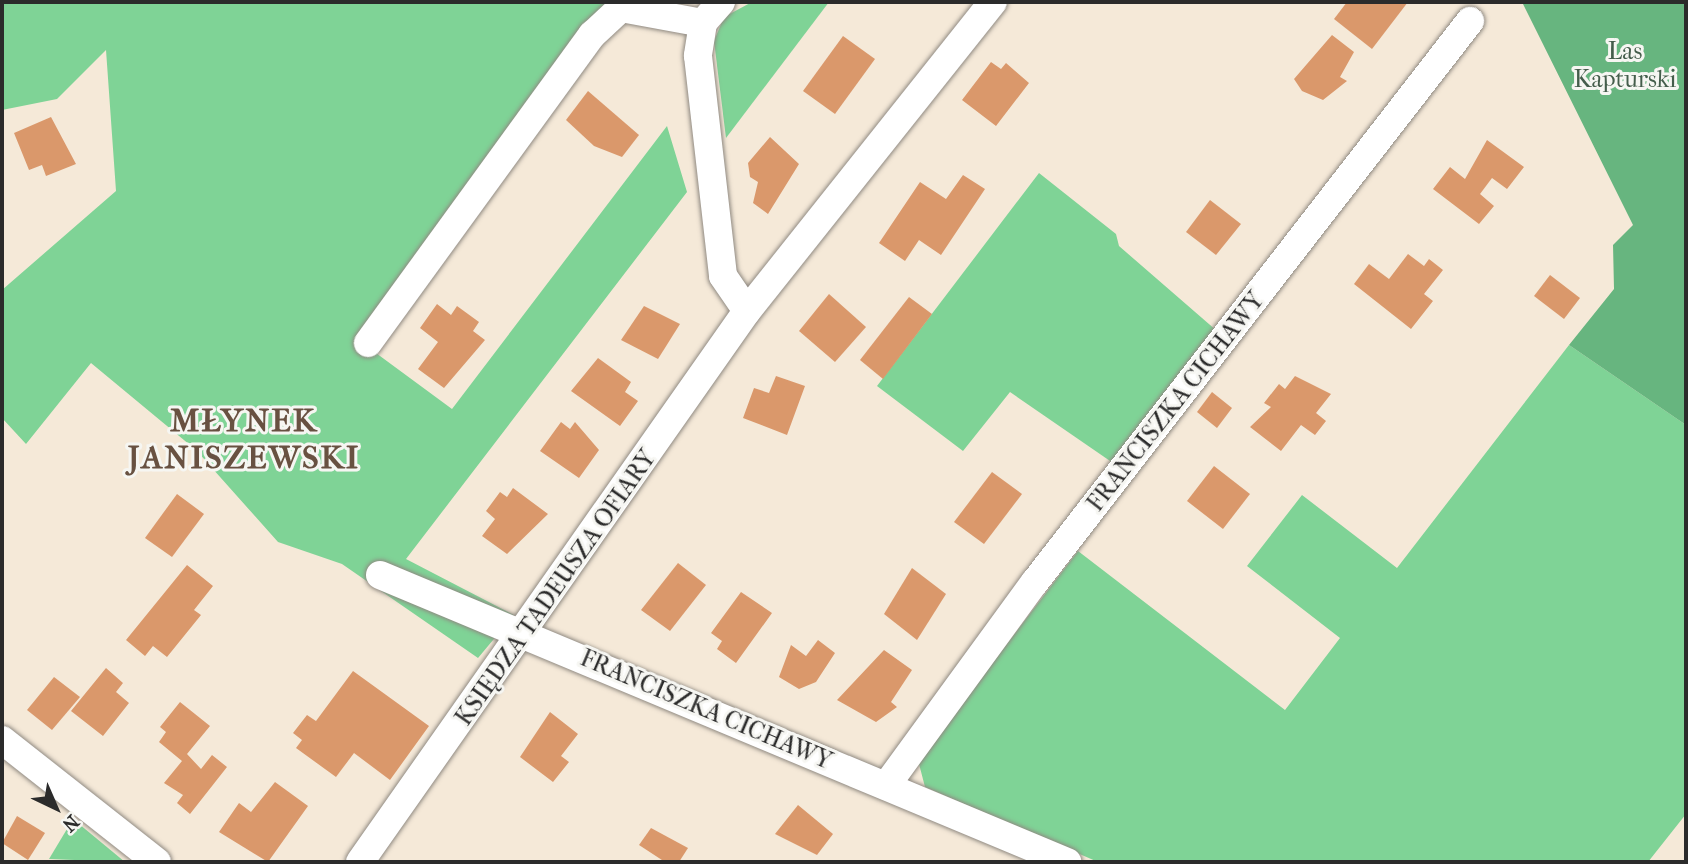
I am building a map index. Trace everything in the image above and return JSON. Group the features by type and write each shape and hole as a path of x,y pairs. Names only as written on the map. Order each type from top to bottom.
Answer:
{"street":[{"name":"KSIĘDZA TADEUSZA OFIARY","path":"360,862 526,635 747,311 993,2"},
{"path":"368,343 592,36 621,8 712,12 698,56 723,276 747,311"},
{"name":"FRANCISZKA CICHAWY","path":"886,786 1035,582 1470,21"},
{"name":"FRANCISZKA CICHAWY","path":"380,575 1067,862"},
{"path":"2,740 157,862"}],"green space":[{"path":"2,2 611,2 361,342 452,409 667,126 687,192 406,559 514,615 478,658 342,564 278,542 196,450 91,363 26,444 2,418 2,290 116,191 106,50 57,99 2,110"},
{"path":"752,2 829,2 726,138 714,41 724,17"},
{"name":"Las Kapturski","path":"1522,2 1686,2 1686,425 1569,345 1614,289 1613,245 1633,225"},
{"path":"1039,173 1116,234 1119,246 1217,331 1113,463 1010,392 963,451 877,386"},
{"path":"1569,345 1686,425 1686,814 1648,862 1098,862 925,787 918,760 1078,551 1285,710 1340,638 1247,566 1302,495 1397,568"},
{"path":"73,819 125,862 49,859"}],"building":[{"path":"1347,2 1408,2 1372,49 1334,19"},
{"path":"1332,35 1354,52 1340,77 1347,81 1323,100 1302,91 1294,79"},
{"path":"843,36 875,59 835,114 803,91"},
{"path":"991,62 1001,69 1006,63 1029,83 996,126 962,100"},
{"path":"588,91 639,135 622,157 594,146 566,120"},
{"path":"51,117 76,164 46,176 42,165 29,170 14,133"},
{"path":"770,137 799,164 768,214 753,203 758,182 750,177 748,163"},
{"path":"1487,140 1524,167 1507,189 1492,178 1480,194 1494,206 1479,224 1433,189 1450,167 1465,179"},
{"path":"963,175 985,189 941,255 919,240 905,261 879,243 920,182 946,199"},
{"path":"1210,200 1241,224 1216,255 1186,232"},
{"path":"1408,254 1424,266 1429,259 1443,270 1424,294 1433,301 1411,329 1354,284 1369,264 1389,279"},
{"path":"1550,275 1580,298 1564,319 1534,296"},
{"path":"829,294 866,327 835,362 799,331"},
{"path":"909,297 932,314 883,379 860,360"},
{"path":"437,304 451,315 457,306 479,322 473,331 485,340 444,388 418,369 438,342 420,328"},
{"path":"644,306 680,324 658,359 621,340"},
{"path":"598,358 631,382 625,392 638,401 620,426 571,391"},
{"path":"776,376 805,386 787,435 743,418 754,388 769,393"},
{"path":"1295,376 1331,394 1316,413 1326,421 1315,435 1301,425 1281,451 1250,427 1271,407 1264,403 1279,384 1285,389"},
{"path":"1212,392 1232,408 1217,428 1197,412"},
{"path":"561,422 570,429 575,422 599,450 579,478 540,451"},
{"path":"1214,466 1250,494 1223,529 1187,501"},
{"path":"992,472 1022,494 984,544 954,522"},
{"path":"513,488 548,514 507,554 482,536 495,519 486,511 500,492 507,497"},
{"path":"177,494 204,514 172,557 145,538"},
{"path":"678,563 706,585 670,631 641,610"},
{"path":"187,565 213,586 194,610 201,615 167,657 153,646 145,656 126,640"},
{"path":"912,568 946,594 917,640 884,614"},
{"path":"741,592 772,613 736,663 717,649 722,641 711,633"},
{"path":"818,640 835,653 816,682 799,689 779,677 791,645 806,656"},
{"path":"884,650 912,670 891,702 897,707 876,722 837,700"},
{"path":"106,668 123,683 116,692 129,703 103,736 71,711"},
{"path":"353,671 429,726 390,780 354,753 336,777 296,748 302,740 293,733 307,715 316,721"},
{"path":"54,677 80,697 52,730 27,710"},
{"path":"180,702 210,726 187,754 201,769 212,755 227,767 190,814 177,803 183,795 164,783 182,761 159,742 166,732 160,727"},
{"path":"550,712 578,734 561,756 569,762 553,782 520,757"},
{"path":"275,782 308,806 268,862 219,832 239,803 251,812"},
{"path":"798,805 833,834 817,855 775,834"},
{"path":"17,816 45,833 28,860 2,843"},
{"path":"651,828 688,848 679,862 665,862 639,845"}],"district":[{"name":"MŁYNEK JANISZEWSKI","path":"244,440"}]}
